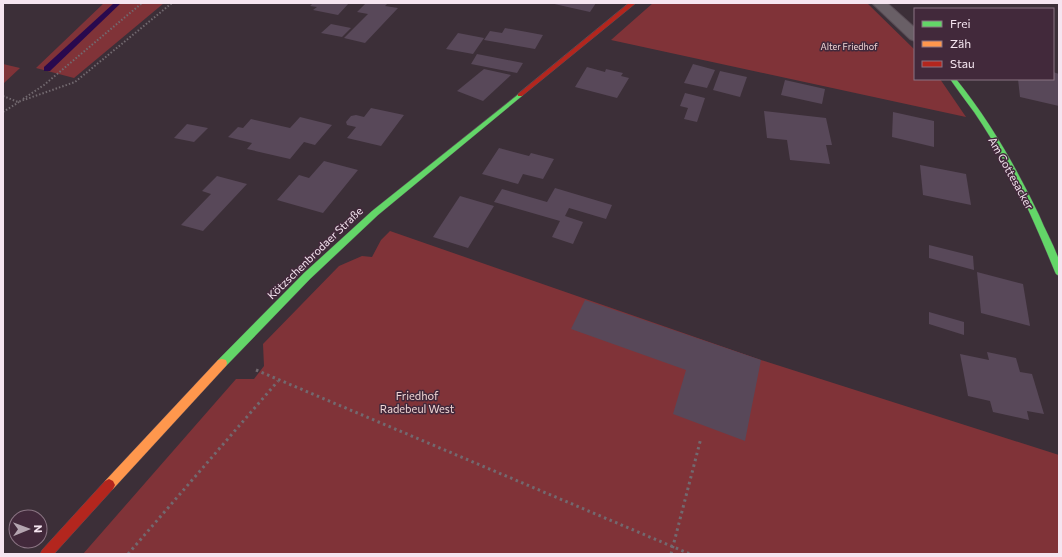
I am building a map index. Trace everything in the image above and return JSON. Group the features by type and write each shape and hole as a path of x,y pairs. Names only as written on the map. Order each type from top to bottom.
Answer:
{"street":[{"name":"Kötzschenbrodaer Straße","path":"46,554 230,354 307,276 375,213 633,3"},
{"path":"879,3 914,35"},
{"name":"Am Gottesacker","path":"954,80 981,118 1026,196 1059,272"}],"path":[{"path":"3,112 44,85 142,3"},
{"path":"3,96 18,102 75,82 172,3"},
{"path":"230,354 259,372 690,554"},
{"path":"128,554 278,380"},
{"path":"671,554 701,438"}],"green space":[{"path":"104,3 164,3 74,78 36,68"},
{"name":"Alter Friedhof","path":"653,3 867,3 914,49 914,80 941,80 966,117 611,40"},
{"path":"3,64 20,68 3,84"},
{"name":"Friedhof Radebeul West","path":"390,231 761,360 1059,455 1059,554 83,554 236,379 254,379 264,366 263,344 339,266 362,256 372,257 381,240"}],"building":[{"path":"313,3 349,3 338,15 313,10 317,7 310,6"},
{"path":"366,3 388,3 385,6 398,8 365,43 344,38 368,14 357,12"},
{"path":"550,3 596,3 590,12"},
{"path":"331,24 351,28 342,37 321,33"},
{"path":"505,28 543,35 535,49 484,40 490,31 502,33"},
{"path":"458,33 484,38 473,54 446,49"},
{"path":"477,54 523,63 517,73 471,64"},
{"path":"693,64 715,70 707,88 684,83"},
{"path":"587,67 605,72 606,69 623,73 621,76 629,78 617,98 575,87"},
{"path":"484,69 511,75 483,101 457,91"},
{"path":"720,71 747,77 740,97 713,90"},
{"path":"1054,72 1059,74 1059,106 1020,97 1018,80 1054,80"},
{"path":"785,80 825,89 822,104 781,95"},
{"path":"685,93 705,98 697,122 684,119 688,108 680,106"},
{"path":"371,108 404,115 381,146 347,138 356,127 347,125 346,122 351,116 356,115 364,117"},
{"path":"764,111 826,118 832,145 826,145 830,164 790,160 787,140 767,138"},
{"path":"893,112 934,121 934,147 892,137"},
{"path":"300,117 332,125 315,145 304,142 290,159 247,149 252,143 228,137 238,127 243,128 251,119 290,128"},
{"path":"187,124 208,128 194,142 174,138"},
{"path":"499,148 529,156 531,153 554,159 543,179 523,174 518,184 482,174"},
{"path":"324,161 358,170 323,213 277,200 299,175 309,178"},
{"path":"920,165 966,174 971,205 923,195"},
{"path":"217,176 247,184 203,231 181,225 211,194 202,191"},
{"path":"555,188 612,205 606,219 569,208 565,216 583,222 573,244 552,237 560,221 494,202 502,189 547,202"},
{"path":"460,196 494,206 468,248 433,237"},
{"path":"929,245 973,256 974,270 929,258"},
{"path":"977,272 1023,284 1030,326 981,313"},
{"path":"585,300 761,360 745,441 673,414 686,370 571,329"},
{"path":"929,312 964,322 964,335 929,324"},
{"path":"987,352 1016,358 1020,372 1032,374 1044,414 1027,411 1029,420 993,412 990,401 968,396 960,354 989,360"}],"waterway":[{"path":"47,69 118,3"}],"traffic: fast":[{"path":"954,80 970,100 1000,147 1026,196 1059,272"},
{"path":"222,363 307,276 375,213 520,95"}],"traffic: slow":[{"path":"109,485 222,363"}],"traffic: jam":[{"path":"520,95 633,3"},
{"path":"46,554 109,485"}]}
